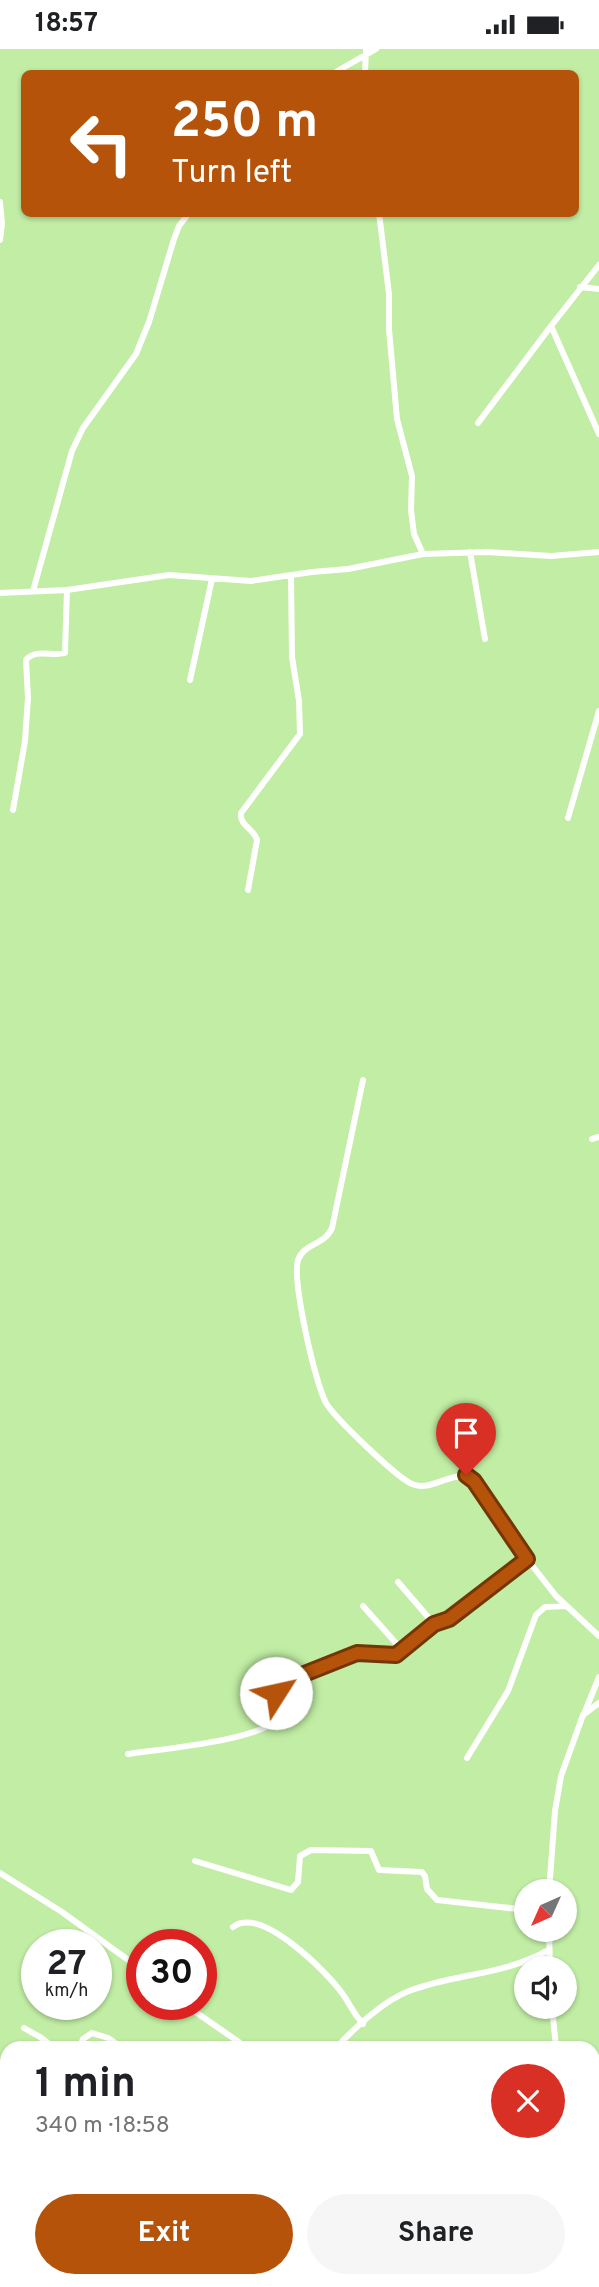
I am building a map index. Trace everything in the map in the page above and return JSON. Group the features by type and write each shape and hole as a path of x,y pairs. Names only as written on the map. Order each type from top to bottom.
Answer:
{"street":[{"path":"339,70 366,52 376,49"},
{"path":"365,70 366,52"},
{"path":"0,202 0,240"},
{"path":"33,591 72,451 83,428 136,354 149,322 174,239 187,217"},
{"path":"380,217 389,286 389,328 397,419 412,476 411,510 414,534 423,554"},
{"path":"478,423 599,265"},
{"path":"580,287 599,289"},
{"path":"551,327 598,429"},
{"path":"0,593 67,590 169,575 241,582 371,566 423,554 470,552 551,555 599,552"},
{"path":"470,552 485,639"},
{"path":"248,890 257,840 252,830 242,822 241,813 300,734 299,701 292,657 291,576"},
{"path":"190,680 212,579"},
{"path":"13,810 25,741 28,698 24,667 29,656 34,654 65,653 67,590"},
{"path":"568,818 599,711"},
{"path":"363,1080 332,1228 323,1241 305,1250 297,1265 302,1311 327,1405 382,1460 411,1484 427,1485 454,1476 469,1476 527,1559 566,1606 599,1636"},
{"path":"128,1754 228,1738 264,1728 278,1719 277,1688 284,1682 357,1653 392,1656 403,1651 434,1624 449,1619 527,1559"},
{"path":"398,1582 434,1624"},
{"path":"363,1606 403,1651"},
{"path":"467,1758 508,1691 536,1615 545,1607 566,1606"},
{"path":"550,1879 555,1811 561,1776 599,1677"},
{"path":"583,1716 599,1703"},
{"path":"195,1861 291,1890 298,1882 300,1856 311,1850 371,1851 379,1870 422,1872 427,1889 438,1900 514,1909"},
{"path":"0,1873 126,1956"},
{"path":"233,1927 239,1922 250,1921 282,1936 329,1978 363,2024"},
{"path":"549,1943 549,1956"},
{"path":"344,2041 393,1999 406,1993 515,1966 549,1950"},
{"path":"553,2019 555,2041"},
{"path":"207,2020 237,2041"},
{"path":"24,2028 45,2041"},
{"path":"82,2041 92,2033 112,2041"}],"route":[{"path":"276,1693 277,1688 284,1682 357,1653 396,1655 434,1624 449,1619 527,1559 474,1481 466,1475"}]}
